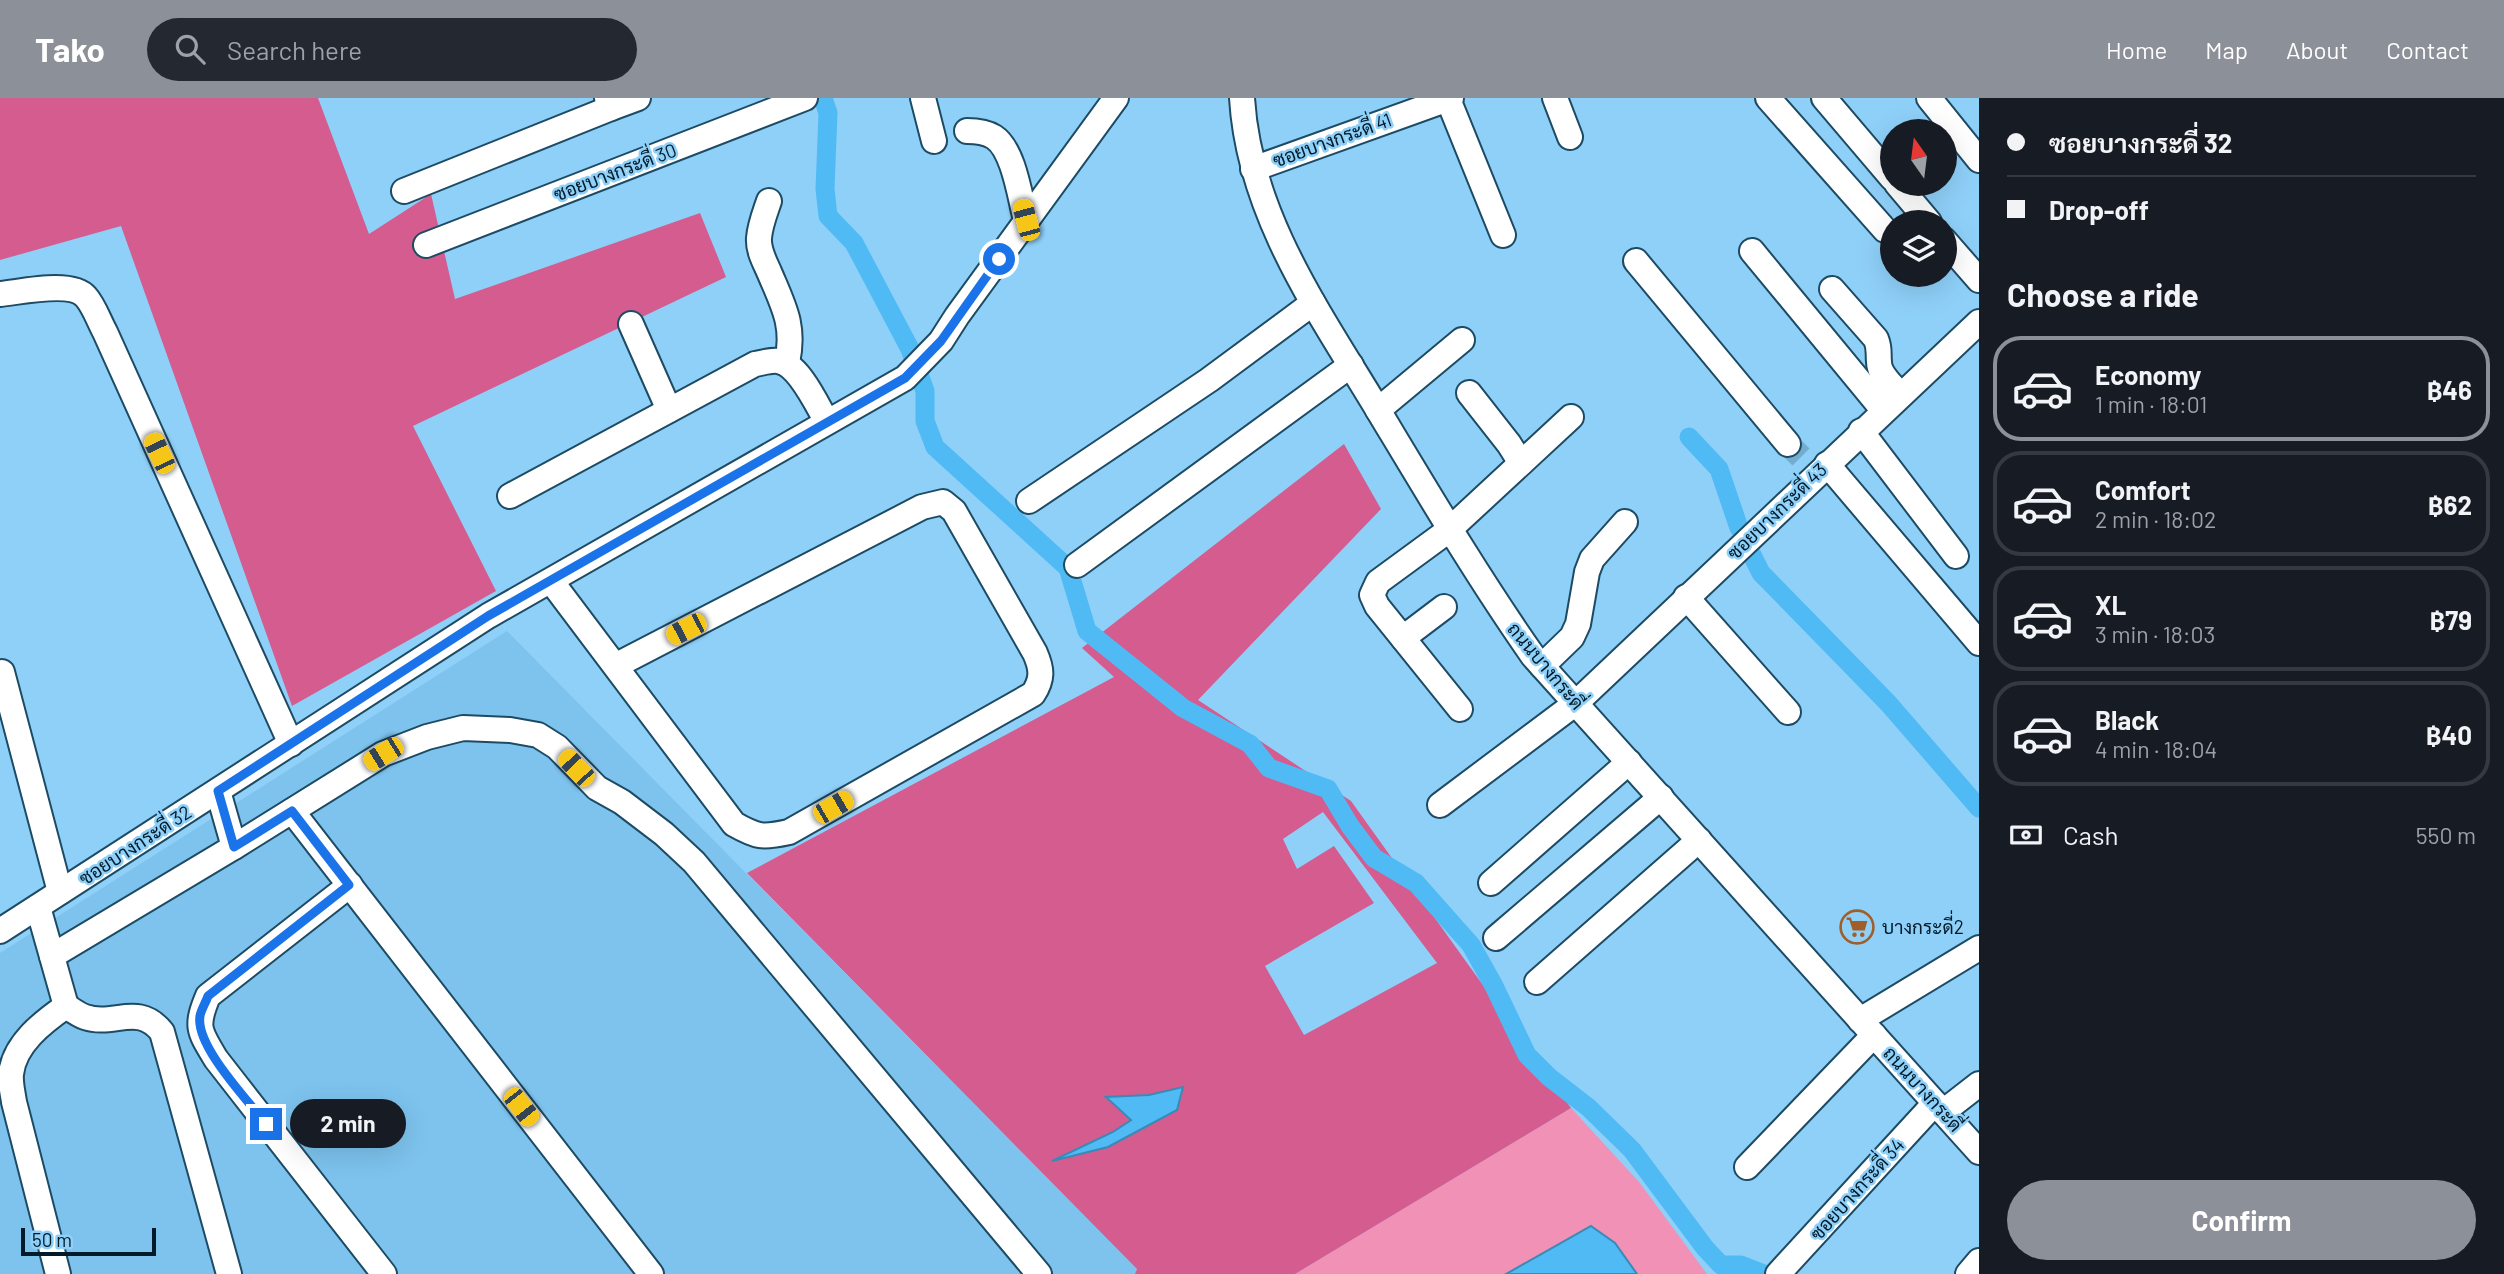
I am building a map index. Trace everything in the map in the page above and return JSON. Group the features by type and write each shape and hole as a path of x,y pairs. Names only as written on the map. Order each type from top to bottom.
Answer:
{"street":[{"path":"404,191 609,103 638,98"},
{"path":"923,98 934,141"},
{"name":"ซอยบางกระดี่ 32","path":"0,931 488,616 914,370 941,341 1116,98"},
{"name":"ถนนบางกระดี่","path":"1241,98 1243,125 1266,211 1313,303 1483,584 1542,666 1979,1152"},
{"path":"1450,98 1503,236"},
{"name":"ซอยบางกระดี่ 41","path":"1253,169 1423,103 1450,98"},
{"path":"1555,98 1570,137"},
{"path":"1768,98 1880,224"},
{"path":"1824,98 1880,164"},
{"path":"1929,98 1979,160"},
{"name":"ซอยบางกระดี่ 30","path":"426,245 804,99"},
{"path":"967,131 993,136 1003,146 1011,164 1026,220"},
{"path":"1907,196 1920,210"},
{"path":"769,201 761,224 760,252 791,329 787,363"},
{"path":"1752,251 1893,403"},
{"path":"1957,255 1979,281"},
{"path":"1636,261 1808,460 1979,643"},
{"path":"0,294 66,287 77,290 86,297 291,744"},
{"path":"1832,289 1876,339 1880,348 1878,362 1893,403"},
{"path":"1029,501 1209,380 1313,303"},
{"path":"631,324 669,410"},
{"name":"ซอยบางกระดี่ 43","path":"1440,805 1576,703 1686,597 1808,460 1861,431 1975,333"},
{"path":"1378,410 1462,340"},
{"path":"510,496 755,364 775,360 787,363 796,372 827,422"},
{"path":"1077,565 1351,365"},
{"path":"1469,393 1521,463"},
{"path":"1460,709 1377,606 1372,595 1378,582 1449,530 1571,417"},
{"path":"1861,431 1956,556"},
{"path":"551,580 615,666 734,824 754,835 772,836 789,832 1033,694 1040,684 1041,668 954,511 943,502 922,507 615,666"},
{"path":"1542,666 1572,637 1578,624 1587,572 1592,559 1625,522"},
{"path":"1686,597 1788,712"},
{"path":"1403,638 1444,607"},
{"path":"2,672 8,729 60,892"},
{"path":"52,956 383,754 427,737 463,728 510,730 538,735 556,747 597,788 622,802 664,834 694,862 1039,1274"},
{"path":"1491,883 1629,762"},
{"path":"218,791 234,847"},
{"path":"1496,938 1661,797"},
{"path":"292,811 644,1270"},
{"path":"1537,982 1699,840"},
{"path":"349,885 208,996 200,1016 201,1034 216,1059 384,1274"},
{"path":"38,907 66,1006 87,1018 132,1016 153,1020 162,1032 229,1274"},
{"path":"1747,1167 1867,1027 1979,948"},
{"path":"58,1274 14,1102 10,1074 20,1049 43,1023 66,1006"},
{"name":"ซอยบางกระดี่ 34","path":"1779,1273 1939,1107 1979,1084"},
{"path":"1968,1274 1979,1261"}],"shaded area":[{"path":"0,98 318,98 369,234 431,194 455,299 700,213 726,277 413,426 496,591 292,706 121,226 0,260"},
{"path":"1344,444 1381,509 1198,700 1351,801 1571,1108 1295,1274 1135,1274 1137,1269 747,873 1114,677 1082,648","holes":["1323,812 1437,963 1304,1035 1265,966 1374,903 1334,846 1297,869 1283,839","1183,1087 1177,1110 1108,1147 1057,1159 1132,1120 1107,1097 1149,1095"]},
{"path":"507,631 1137,1269 1135,1274 0,1274 0,953"},
{"path":"1183,1087 1177,1110 1108,1147 1052,1161 1113,1132 1131,1120 1106,1097 1149,1095"},
{"path":"1571,1108 1639,1182 1707,1274 1637,1274 1615,1243 1591,1227 1506,1274 1295,1274"},
{"path":"1591,1226 1615,1243 1637,1274 1506,1274"}],"waterway":[{"path":"823,98 828,113 825,189 828,216 854,243 910,349 925,391 925,421 935,447 1068,568 1087,631 1183,708 1250,744 1269,768 1328,789 1350,826 1374,858 1416,883 1471,945 1527,1055 1549,1077 1589,1108 1632,1150 1705,1248 1721,1265 1741,1265 1764,1274"},
{"path":"1689,437 1719,469 1739,528"},
{"path":"1752,555 1761,573 1888,703 1979,808"}],"tunnel":[{"path":"1788,444 1801,457"}],"place":[{"name":"บางกระดี่2","path":"1857,927"}],"route":[{"path":"266,1124 216,1059 201,1034 200,1016 208,996 349,885 292,811 234,847 218,791 488,616 905,378 941,341 999,259"}]}
